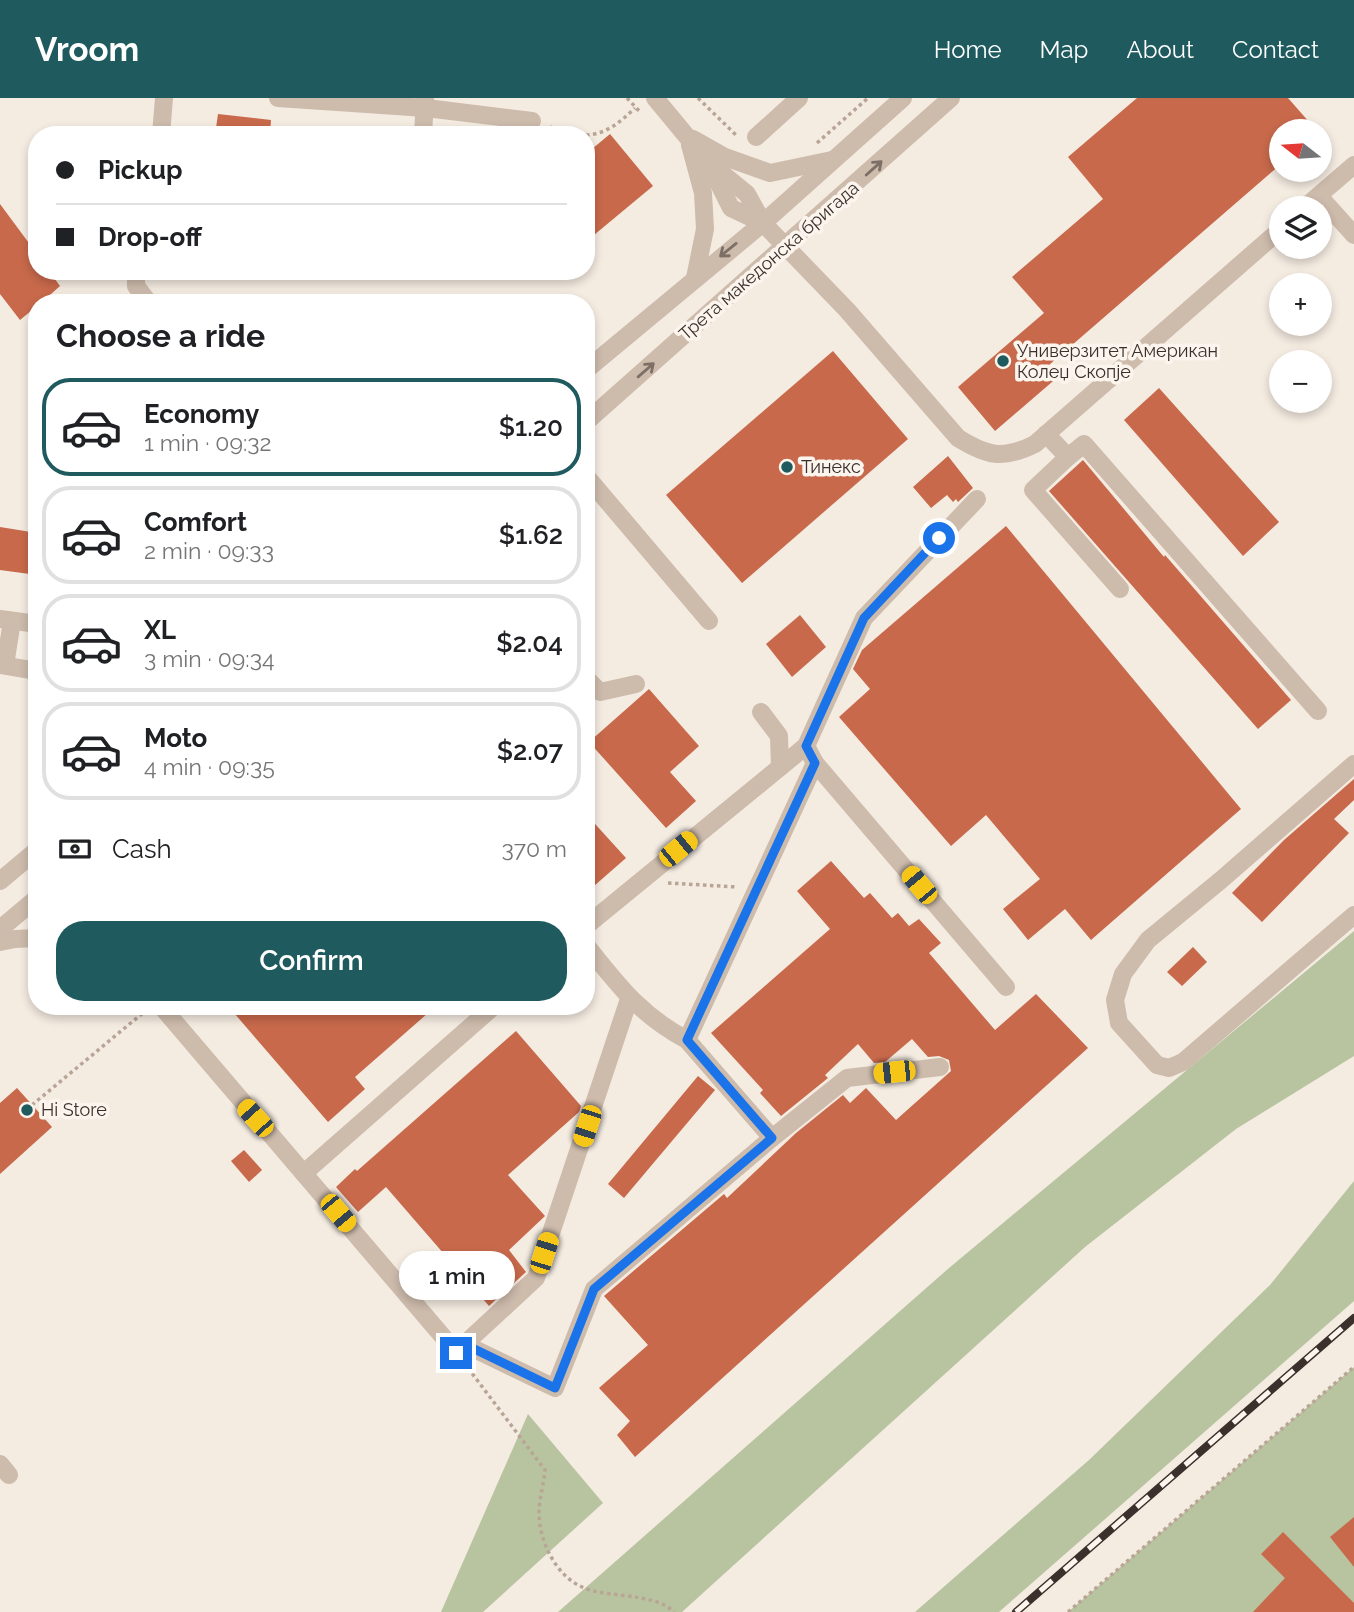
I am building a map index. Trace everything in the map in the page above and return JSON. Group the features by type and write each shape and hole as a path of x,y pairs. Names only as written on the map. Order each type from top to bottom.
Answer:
{"street":[{"path":"162,126 164,98"},
{"path":"278,98 426,103 532,121"},
{"path":"750,140 799,98"},
{"name":"Трета македонска бригада","path":"595,362 763,223 903,98"},
{"name":"Трета македонска бригада","path":"595,414 951,98"},
{"path":"648,100 687,136 708,162 747,194 763,223 847,310 958,438 990,454 1006,454 1035,444 1269,239"},
{"path":"424,126 426,103"},
{"path":"687,136 725,157 770,173 835,160"},
{"path":"687,136 704,205 705,229 695,278"},
{"path":"1318,196 1354,165"},
{"path":"1332,211 1354,235"},
{"path":"1046,434 1069,457"},
{"path":"1120,589 1033,490 1084,444 1318,711"},
{"path":"595,487 709,621"},
{"path":"595,918 806,746 864,618 977,499"},
{"path":"28,623 6,620 3,665 28,669"},
{"path":"595,687 600,692 636,684"},
{"path":"761,712 779,737 780,767"},
{"path":"806,746 815,763 1006,986"},
{"path":"687,1040 815,763"},
{"path":"1354,764 1231,872 1148,940 1123,974 1115,1000 1119,1023 1157,1065 1169,1068 1183,1062 1354,915"},
{"path":"0,881 28,861"},
{"path":"0,929 28,906"},
{"path":"0,942 28,938"},
{"path":"595,956 629,999 671,1032 687,1040 772,1138"},
{"path":"460,1348 536,1278 629,999"},
{"path":"169,1015 304,1173 460,1348 555,1388 594,1289 772,1138 847,1078 940,1067"},
{"path":"304,1173 484,1015"}],"path":[{"path":"627,98 645,118"},
{"path":"698,98 750,140"},
{"path":"816,143 867,98"},
{"path":"595,135 616,126 648,100"},
{"path":"532,121 547,126"},
{"path":"638,882 756,888"},
{"path":"32,1105 140,1015"},
{"path":"460,1348 545,1469 539,1513 542,1535 563,1575 582,1588 649,1600 668,1605 674,1612"},
{"path":"1068,1612 1354,1367"}],"green space":[{"path":"1354,931 1354,1056 1236,1129 1085,1247 682,1612 558,1612 949,1268"},
{"path":"1354,1181 1354,1301 999,1612 915,1612 1089,1460 1270,1285"},
{"path":"1354,1367 1354,1612 1068,1612"},
{"path":"528,1414 603,1503 483,1612 441,1612"}],"building":[{"path":"1137,98 1288,98 1306,119 1269,119 1269,174 1049,365 1059,376 995,431 958,387 1044,313 1012,277 1103,199 1068,157"},
{"path":"218,114 271,120 271,126 216,126"},
{"path":"610,134 653,186 595,234 595,146"},
{"path":"0,204 28,242 28,280 56,280 60,286 51,294 28,294 28,313 20,320 0,294"},
{"name":"Тинекс","path":"833,351 908,439 742,583 666,495"},
{"path":"1159,388 1279,522 1243,556 1124,420"},
{"path":"948,456 973,488 958,502 956,499 953,502 947,495 931,508 913,487"},
{"path":"1083,460 1164,557 1165,555 1291,700 1258,729 1049,491"},
{"path":"1006,526 1241,809 1091,940 1065,909 1028,940 1003,909 1040,879 986,815 951,846 839,717 870,689 853,669 862,650"},
{"path":"0,527 28,532 28,574 0,570"},
{"path":"800,615 826,647 792,677 766,644"},
{"path":"649,689 699,746 670,772 696,801 666,828 595,749 595,737"},
{"path":"1354,779 1354,800 1334,819 1349,833 1262,922 1232,893 1284,840"},
{"path":"595,824 626,858 595,885"},
{"path":"831,861 864,898 870,893 892,918 898,913 909,926 919,919 941,943 929,953 995,1030 1036,994 1088,1048 635,1457 617,1435 630,1421 599,1388 648,1345 604,1296 724,1194 727,1198 796,1133 843,1095 850,1103 866,1088 896,1120 951,1071 949,1060 939,1056 928,1057 912,1039 885,1062 874,1063 858,1044 825,1075 828,1078 781,1116 760,1093 763,1090 711,1033 830,929 797,891"},
{"path":"1193,947 1207,962 1182,986 1167,972"},
{"path":"236,1015 426,1015 355,1077 365,1089 328,1122"},
{"path":"516,1031 581,1106 579,1112 508,1175 545,1216 509,1250 526,1272 489,1306 386,1187 358,1212 336,1187"},
{"path":"698,1076 715,1090 624,1198 608,1184"},
{"path":"17,1088 52,1127 0,1174 0,1103"},
{"path":"244,1150 262,1170 249,1182 231,1161"},
{"path":"1354,1517 1354,1567 1330,1537"},
{"path":"1283,1532 1354,1603 1354,1612 1253,1612 1285,1578 1261,1554"}],"railway":[{"path":"1016,1612 1354,1318"}],"place":[{"name":"Универзитет Американ Колеџ Скопје","path":"1003,361"},
{"name":"Тинекс","path":"787,467"},
{"name":"Hi Store","path":"27,1110"}],"route":[{"path":"456,1353 464,1344 555,1388 594,1289 772,1138 687,1040 815,763 806,746 864,618 939,538"}]}
